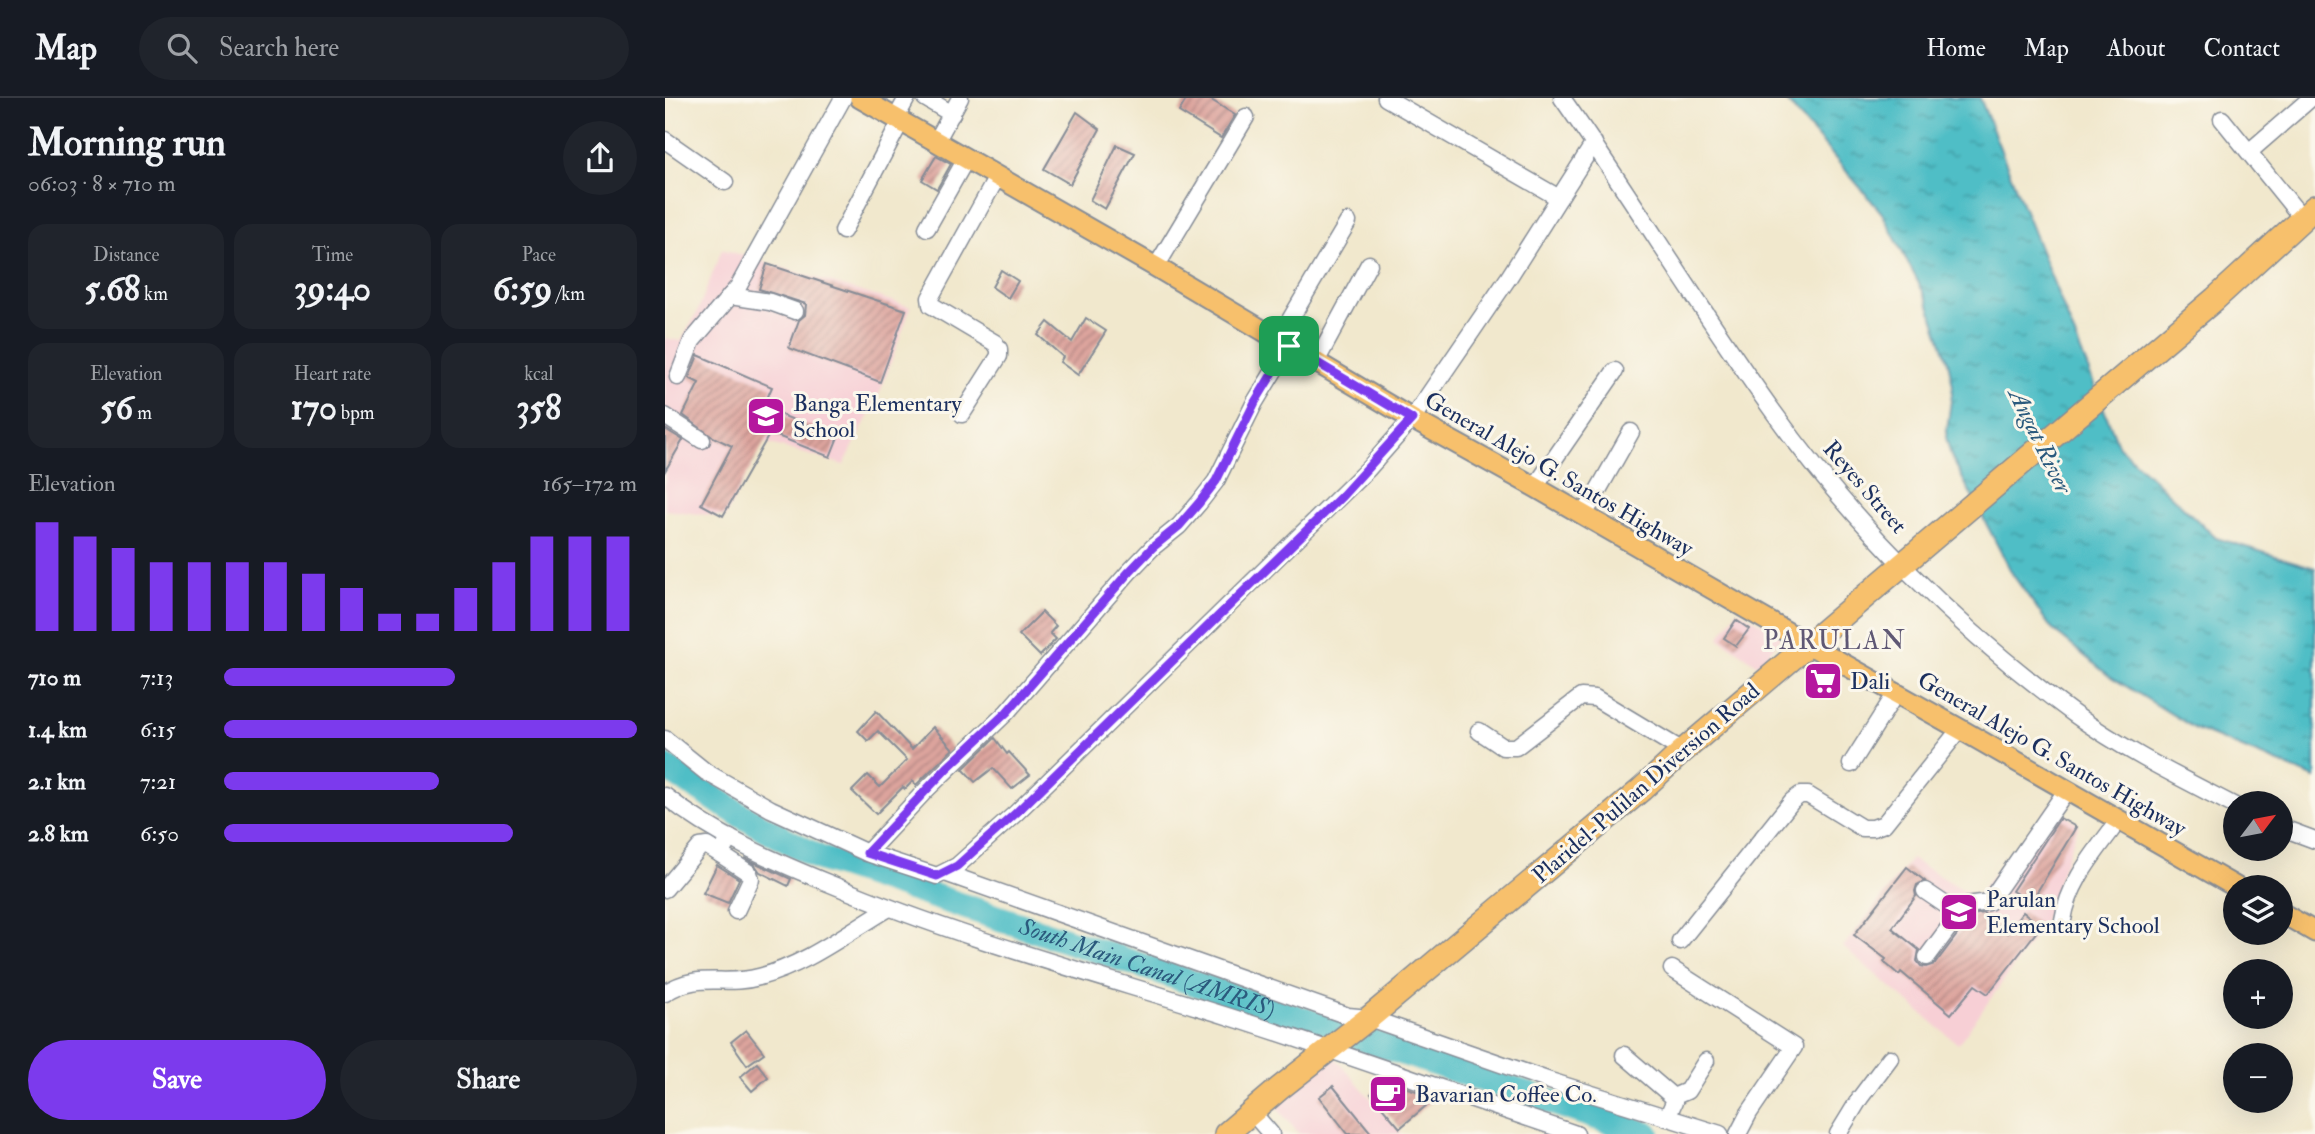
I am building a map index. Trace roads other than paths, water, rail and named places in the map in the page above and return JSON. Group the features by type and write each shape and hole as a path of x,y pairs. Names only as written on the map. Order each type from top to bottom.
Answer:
{"highway":[{"name":"Plaridel-Pulilan Diversion Road","path":"1226,1134 1367,1020 1642,789 1683,751 2215,299 2309,212"}],"main road":[{"name":"General Alejo G. Santos Highway","path":"860,98 1156,267 1412,419 2223,880"},
{"path":"2293,919 2315,932"}],"street":[{"path":"678,377 692,341 738,287 843,98"},
{"path":"843,230 899,120 907,98"},
{"path":"925,98 952,114"},
{"path":"936,142 960,98"},
{"path":"1386,98 1559,198"},
{"name":"Reyes Street","path":"1562,98 1773,411 1821,473 1903,566 1985,645 2073,713 2164,769 2223,800"},
{"path":"2249,152 2311,98"},
{"path":"1156,267 1246,117"},
{"path":"2223,119 2249,152 2309,212"},
{"path":"665,139 725,182"},
{"path":"665,739 706,772 733,789 867,853 937,876 957,866 1016,813 1359,478 1412,419 1509,277 1594,143"},
{"path":"927,228 966,159"},
{"path":"962,414 999,356 999,349 995,343 931,305 930,298 997,177"},
{"path":"867,853 932,783 1007,712 1129,572 1153,547 1179,526 1216,481 1283,343 1348,222"},
{"path":"1316,362 1369,264"},
{"path":"730,296 770,302 795,311"},
{"path":"1535,487 1615,371"},
{"path":"665,416 702,440"},
{"path":"1584,515 1632,432"},
{"path":"1851,764 1896,694"},
{"path":"1479,731 1503,747 1516,747 1581,697 1595,698 1683,751"},
{"path":"1680,941 1792,801 1800,795 1808,795 1862,828 1884,824 1960,729"},
{"path":"1927,957 1967,905 1982,905 1994,897 2066,791"},
{"path":"665,796 750,849 889,908 1083,974 1333,1048 1576,1134"},
{"path":"2063,920 2065,905 2078,877 2118,821"},
{"path":"2293,832 2315,840"},
{"path":"720,854 730,838"},
{"path":"665,889 700,846 707,846 749,873 751,879 736,911"},
{"path":"946,873 1349,1016 1720,1134"},
{"path":"1925,891 1959,914"},
{"path":"665,993 674,987 700,979 749,980 777,971 811,955 889,908"},
{"path":"1672,969 1794,1047 1749,1113 1738,1134"},
{"path":"1624,1055 1673,1097 1674,1102 1667,1118"},
{"path":"1838,1134 1860,1098 1890,1058"},
{"path":"1673,1097 1687,1091 1706,1061"},
{"path":"1252,1112 1271,1134"}],"water":[{"name":"Angat River","path":"1784,98 1980,98 2119,447 2216,538 2315,568 2315,778 2196,729 2108,675 2052,629 2013,575 1951,456 1946,437 1953,386 1948,361 1927,299 1882,213"}],"waterway":[{"name":"South Main Canal (AMRIS)","path":"665,767 739,814 819,858 1647,1134"}],"place":[{"name":"Banga Elementary School","path":"766,416"},
{"name":"Dali","path":"1823,681"},
{"name":"Parulan Elementary School","path":"1959,912"},
{"name":"Bavarian Coffee Co.","path":"1388,1094"}],"district":[{"name":"PARULAN","path":"1835,641"}]}
